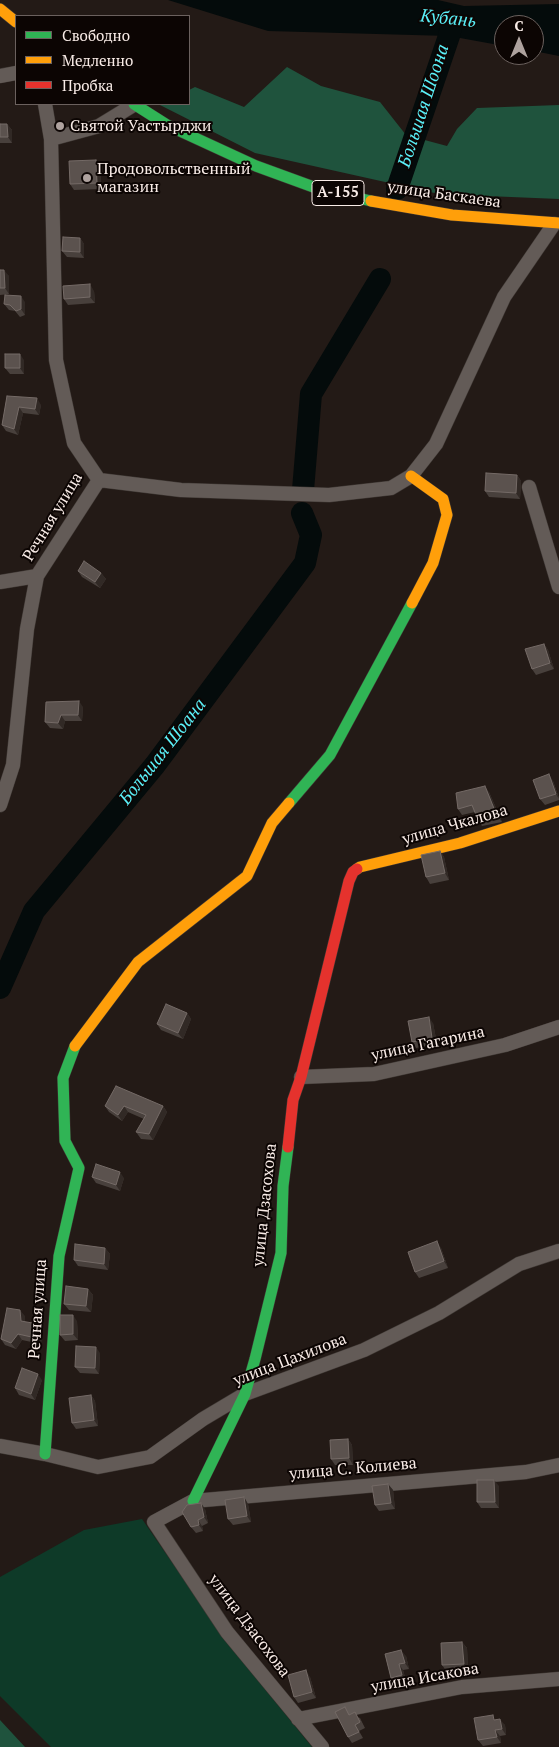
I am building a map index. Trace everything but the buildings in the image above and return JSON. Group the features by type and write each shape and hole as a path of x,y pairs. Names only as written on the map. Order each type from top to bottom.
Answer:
{"street":[{"path":"0,9 15,21"},
{"path":"0,76 15,73"},
{"name":"Речная улица","path":"0,805 13,765 28,629 37,576 99,480 74,443 56,360 51,139 45,105"},
{"path":"51,139 99,126 133,105"},
{"name":"улица Баскаева","path":"137,105 167,125 256,166 319,189 387,205 452,215 557,223"},
{"path":"99,480 181,490 329,495 391,488 410,476 436,444 504,297 557,223"},
{"name":"Речная улица","path":"45,1454 59,1256 79,1168 64,1141 64,1078 76,1044 138,962 247,876 272,823 330,755 432,563 448,516 443,499 410,476"},
{"path":"529,487 559,587"},
{"path":"0,582 37,576"},
{"name":"улица Чкалова","path":"360,867 460,843 559,811"},
{"name":"улица Дзасохова","path":"193,1502 245,1394 256,1359 280,1253 283,1186 294,1100 349,881 353,872 360,867"},
{"name":"улица Гагарина","path":"301,1077 374,1074 506,1045 559,1027"},
{"name":"улица Цахилова","path":"0,1446 45,1454 98,1467 150,1457 202,1419 245,1394 364,1350 439,1313 520,1264 559,1251"},
{"name":"улица С. Колиева","path":"154,1522 193,1502 526,1472 559,1465"},
{"name":"улица Дзасохова","path":"154,1522 227,1632 322,1747"},
{"name":"улица Исакова","path":"298,1719 462,1687 559,1679"}],"green space":[{"path":"287,67 321,86 380,102 406,135 447,146 457,129 477,108 559,105 559,199 439,194 255,153 160,105 190,105 190,90 195,87 244,107"},
{"path":"142,1519 229,1645 312,1747 51,1747 0,1696 0,1577 84,1530"},
{"path":"0,1720 25,1747 0,1747"}],"water":[{"name":"Кубань","path":"168,0 438,0 464,6 559,4 559,56 544,53 544,15 494,15 494,44 449,36 268,31"}],"waterway":[{"name":"Большая Шоона","path":"397,189 452,23"},
{"name":"Большая Шоона","path":"303,490 311,394 380,279"},
{"name":"Большая Шоана","path":"0,988 34,911 155,765 305,563 311,535 302,513"}],"traffic: fast":[{"path":"136,105 167,125 256,166 319,189 371,201"},
{"path":"289,803 330,755 412,603"},
{"path":"45,1454 59,1256 79,1168 65,1141 63,1078 75,1046"},
{"path":"193,1501 245,1394 255,1359 281,1253 283,1186 288,1147"}],"traffic: slow":[{"path":"0,9 15,21"},
{"path":"371,201 452,215 559,223"},
{"path":"411,476 443,499 447,515 433,563 412,603"},
{"path":"75,1046 138,962 247,876 272,823 289,803"},
{"path":"357,869 460,843 559,811"}],"traffic: jam":[{"path":"288,1147 293,1100 301,1077 349,881 353,872 357,869"}],"place":[{"name":"Святой Уастырджи","path":"60,126"},
{"name":"Продовольственный магазин","path":"87,178"}]}
